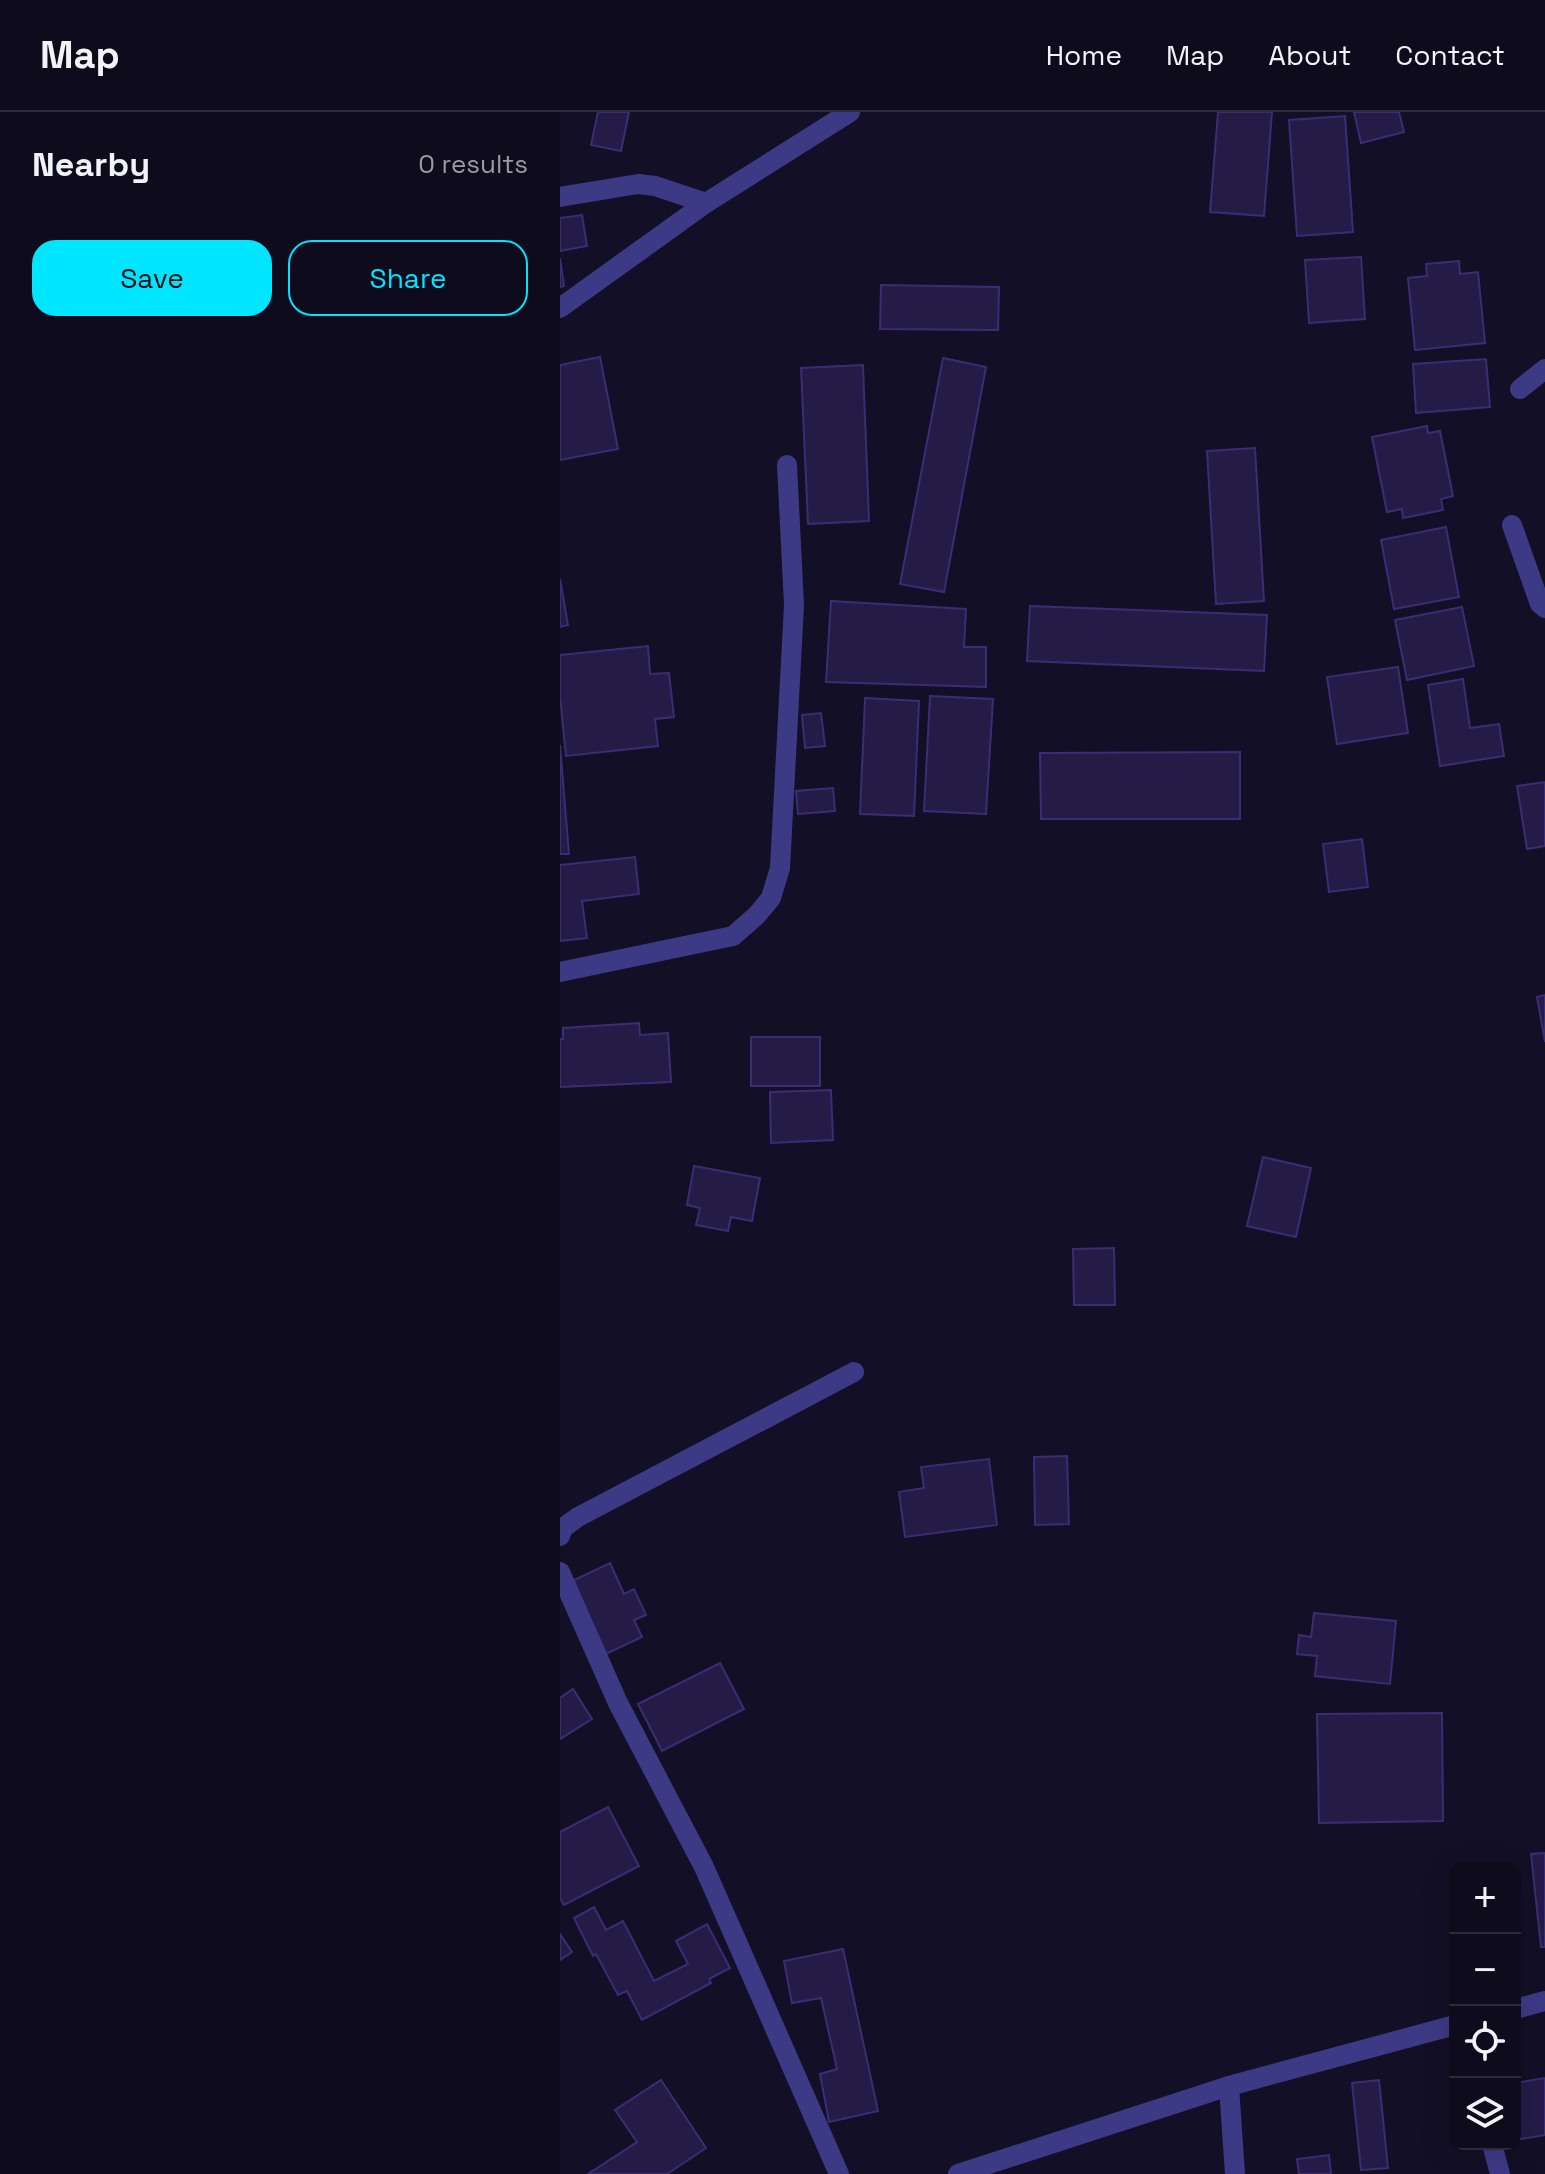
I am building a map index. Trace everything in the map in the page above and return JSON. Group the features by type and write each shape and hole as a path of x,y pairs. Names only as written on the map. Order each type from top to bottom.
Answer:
{"street":[{"path":"560,308 706,203 844,113"},
{"path":"560,197 638,184 655,186 706,203"},
{"path":"1520,389 1545,369"},
{"path":"560,972 733,936 771,898 780,868 794,605 787,465"},
{"path":"1512,525 1540,604 1545,608"},
{"path":"560,1536 563,1528 578,1517 854,1372"},
{"path":"560,1572 618,1703 704,1867 839,2174"},
{"path":"1521,2007 1545,2001"},
{"path":"958,2174 1229,2086 1449,2027"},
{"path":"1229,2086 1235,2174"},
{"path":"1494,2150 1500,2174"}],"building":[{"path":"598,112 629,112 621,151 591,145"},
{"path":"1218,112 1272,112 1264,216 1210,212"},
{"path":"1354,112 1399,112 1404,132 1361,143"},
{"path":"1345,116 1353,232 1297,236 1289,120"},
{"path":"582,215 587,246 560,251 560,218"},
{"path":"1361,257 1365,319 1309,323 1305,260"},
{"path":"560,258 564,286 560,287"},
{"path":"1459,261 1460,274 1478,272 1485,343 1415,350 1408,278 1427,276 1426,264"},
{"path":"881,285 999,287 998,330 880,329"},
{"path":"600,357 618,449 560,460 560,365"},
{"path":"943,358 986,367 944,592 900,584"},
{"path":"1486,359 1490,407 1416,413 1413,364"},
{"path":"863,365 869,521 808,524 801,368"},
{"path":"1427,426 1428,433 1440,431 1453,496 1441,499 1443,510 1403,518 1402,509 1387,512 1372,437"},
{"path":"1255,448 1264,601 1216,604 1207,451"},
{"path":"1446,527 1459,597 1394,609 1381,540"},
{"path":"560,579 568,625 560,627"},
{"path":"831,601 966,609 964,647 986,647 986,687 826,682"},
{"path":"1030,606 1267,615 1264,671 1027,661"},
{"path":"1462,607 1474,666 1407,680 1395,620"},
{"path":"648,646 650,674 669,673 674,717 655,719 658,746 566,756 560,696 560,655"},
{"path":"1398,667 1408,733 1337,744 1327,677"},
{"path":"1463,679 1470,728 1499,724 1504,756 1440,766 1428,685"},
{"path":"930,696 993,699 986,814 924,811"},
{"path":"865,698 919,701 914,816 860,814"},
{"path":"821,713 825,746 805,748 802,715"},
{"path":"560,745 569,854 560,854"},
{"path":"1240,752 1240,819 1041,819 1040,753"},
{"path":"1545,782 1545,846 1527,849 1517,786"},
{"path":"833,788 835,811 798,814 796,791"},
{"path":"1362,839 1368,887 1329,892 1323,844"},
{"path":"635,857 639,894 582,901 587,938 560,941 560,865"},
{"path":"1545,995 1545,1042 1537,997"},
{"path":"639,1023 640,1035 668,1033 671,1082 560,1087 560,1039 563,1039 563,1028"},
{"path":"751,1037 820,1037 820,1086 751,1086"},
{"path":"831,1090 833,1140 771,1143 770,1092"},
{"path":"1263,1157 1311,1168 1296,1237 1247,1226"},
{"path":"694,1166 760,1178 752,1221 731,1217 728,1231 696,1225 700,1208 687,1205"},
{"path":"1114,1248 1115,1305 1074,1305 1073,1249"},
{"path":"1067,1456 1069,1524 1035,1525 1034,1457"},
{"path":"989,1459 997,1525 905,1537 899,1492 924,1488 921,1467"},
{"path":"610,1563 624,1594 634,1589 646,1615 634,1620 642,1637 606,1654 572,1581"},
{"path":"1314,1613 1396,1621 1390,1684 1315,1676 1317,1656 1297,1654 1299,1635 1311,1637"},
{"path":"720,1663 744,1709 662,1751 638,1704"},
{"path":"573,1689 592,1719 560,1739 560,1698"},
{"path":"1442,1713 1443,1821 1319,1823 1317,1714"},
{"path":"608,1807 639,1866 564,1905 560,1898 560,1832"},
{"path":"1545,1853 1545,1947 1541,1947 1531,1854"},
{"path":"594,1907 606,1930 623,1921 654,1981 688,1964 676,1941 707,1924 730,1968 709,1979 711,1983 642,2020 627,1991 618,1995 574,1918"},
{"path":"560,1934 572,1952 560,1960"},
{"path":"843,1949 878,2111 829,2122 820,2074 837,2069 821,1998 792,2003 784,1961"},
{"path":"1545,2078 1545,2135 1521,2139 1521,2082"},
{"path":"661,2080 706,2148 667,2174 588,2174 637,2142 615,2110"},
{"path":"1379,2080 1388,2168 1361,2170 1352,2083"},
{"path":"1329,2155 1331,2174 1299,2174 1297,2159"}]}
